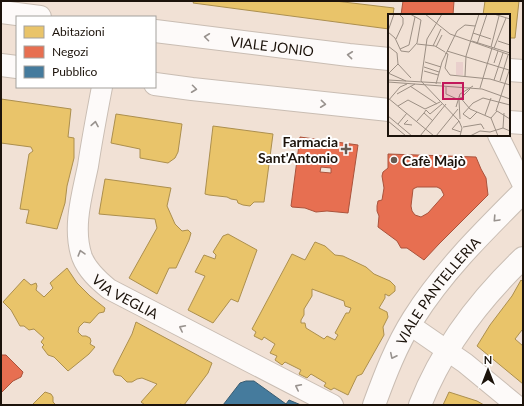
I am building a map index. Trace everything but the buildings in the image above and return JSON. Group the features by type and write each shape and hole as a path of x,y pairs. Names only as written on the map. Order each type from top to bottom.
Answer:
{"main road":[{"path":"1,12 32,16"},
{"name":"VIALE JONIO","path":"156,30 388,59"},
{"path":"1,65 16,67"},
{"path":"510,70 523,71"},
{"path":"156,84 214,92 388,110"},
{"path":"510,122 523,123"},
{"name":"VIALE PANTELLERIA","path":"374,405 389,363 421,308 458,260 523,192"},
{"path":"420,405 434,374 457,334 497,285 523,258"}],"street":[{"name":"VIA VEGLIA","path":"102,88 78,224 78,243 80,252 91,272 109,289 333,405"},
{"path":"498,136 523,185"},
{"path":"410,325 471,368 516,405"}],"place":[{"name":"Farmacia Sant'Antonio","path":"346,149"},
{"name":"Cafè Majò","path":"394,160"}]}
